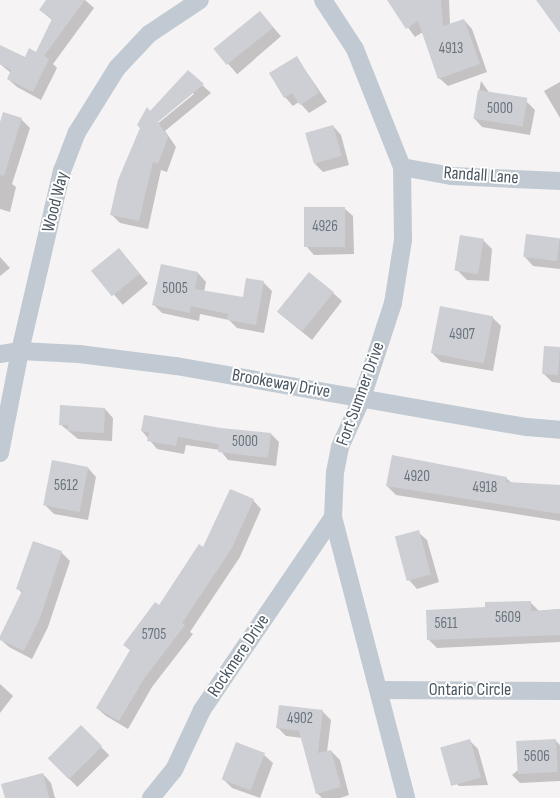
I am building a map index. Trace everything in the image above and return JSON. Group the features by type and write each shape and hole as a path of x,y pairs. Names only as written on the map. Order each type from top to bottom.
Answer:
{"street":[{"name":"Wood Way","path":"0,453 20,351 62,172 76,134 117,68 148,34 200,0"},
{"name":"Fort Sumner Drive","path":"323,0 355,49 402,167 403,240 393,303 362,398 340,447 333,517 380,690 406,798"},
{"name":"Randall Lane","path":"402,167 452,176 560,182"},
{"name":"Brookeway Drive","path":"0,354 20,351 79,354 176,366 560,430"},
{"name":"Rockmere Drive","path":"151,798 174,770 202,710 333,517"},
{"name":"Ontario Circle","path":"380,690 560,691"}],"building":[{"path":"46,0 85,0 44,56 49,59 33,92 7,79 11,70 0,64 0,45 25,57 29,48 36,52 52,19 39,10"},
{"path":"387,0 441,0 443,26 464,19 480,64 438,79 418,21 406,29"},
{"path":"536,0 560,0 560,33"},
{"path":"260,11 273,27 227,65 213,49"},
{"path":"297,56 319,93 300,105 292,93 284,98 269,73"},
{"path":"188,70 204,84 158,122 168,137 158,164 153,162 139,221 110,215 118,180 140,128 137,125 147,107 150,111"},
{"path":"478,90 527,98 523,126 473,119"},
{"path":"3,112 22,118 4,176 0,175 0,122"},
{"path":"333,125 342,156 314,164 305,133"},
{"path":"304,207 345,207 345,247 304,247"},
{"path":"526,234 560,238 557,261 523,257"},
{"path":"460,235 484,239 478,274 454,271"},
{"path":"119,248 140,274 112,296 91,271"},
{"path":"161,264 198,272 195,289 243,297 246,278 264,281 256,325 227,320 228,314 191,306 190,313 152,305"},
{"path":"309,272 334,292 302,332 277,312"},
{"path":"440,306 493,316 484,363 431,353"},
{"path":"544,346 560,347 558,375 542,374"},
{"path":"60,405 105,408 104,433 68,431 68,425 59,425"},
{"path":"144,415 221,428 271,433 268,458 218,452 219,444 178,437 176,446 147,441 149,432 141,431"},
{"path":"392,455 507,477 506,482 560,485 560,514 386,486"},
{"path":"52,460 88,467 80,512 43,505"},
{"path":"230,489 254,499 232,548 182,623 185,625 144,679 119,721 96,708 130,650 123,645 155,602 159,605 199,544 203,547"},
{"path":"419,530 431,574 407,581 395,536"},
{"path":"33,541 62,551 40,618 24,651 0,640 0,636 22,591 16,589"},
{"path":"531,601 531,611 560,609 560,635 427,640 426,610 485,607 485,602"},
{"path":"279,705 323,710 318,753 331,750 341,787 316,794 299,731 276,728"},
{"path":"81,725 102,746 69,779 48,758"},
{"path":"470,739 481,777 451,786 440,748"},
{"path":"556,739 558,772 518,774 516,741"},
{"path":"236,742 265,753 251,790 222,779"},
{"path":"43,773 49,798 5,798 1,784"}]}
